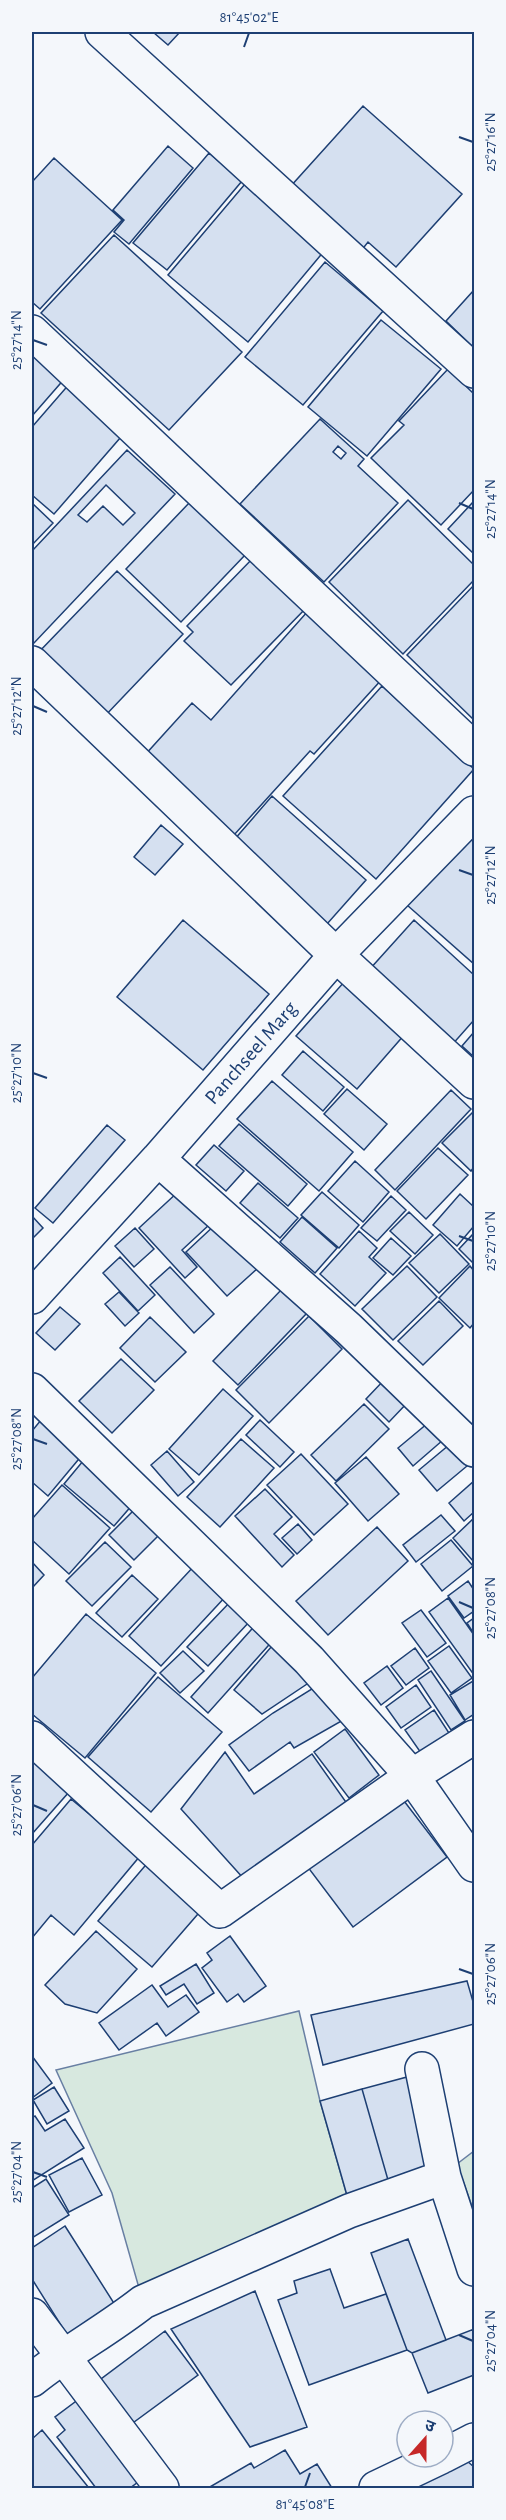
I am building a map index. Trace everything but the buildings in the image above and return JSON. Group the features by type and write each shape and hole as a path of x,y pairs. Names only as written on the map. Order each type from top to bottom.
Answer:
{"street":[{"path":"102,32 474,371"},
{"path":"32,332 474,749"},
{"path":"32,663 336,955 474,1082"},
{"name":"Panchseel Marg","path":"32,1297 158,1159 336,955 474,813"},
{"path":"158,1159 349,1329 474,1450"},
{"path":"32,1390 309,1660 412,1776 474,1865"},
{"path":"32,1738 220,1911 412,1776 474,1737"},
{"path":"422,2069 444,2176 474,2269"},
{"path":"32,2380 60,2356 116,2324 143,2302 349,2211 444,2176"},
{"path":"32,2315 60,2356 162,2488"},
{"path":"455,2450 474,2440"},
{"path":"376,2488 415,2469"}],"shaded area":[{"path":"299,2011 320,2101 348,2199 143,2302 112,2193 56,2070"},
{"path":"474,2151 474,2212 457,2164"}]}
